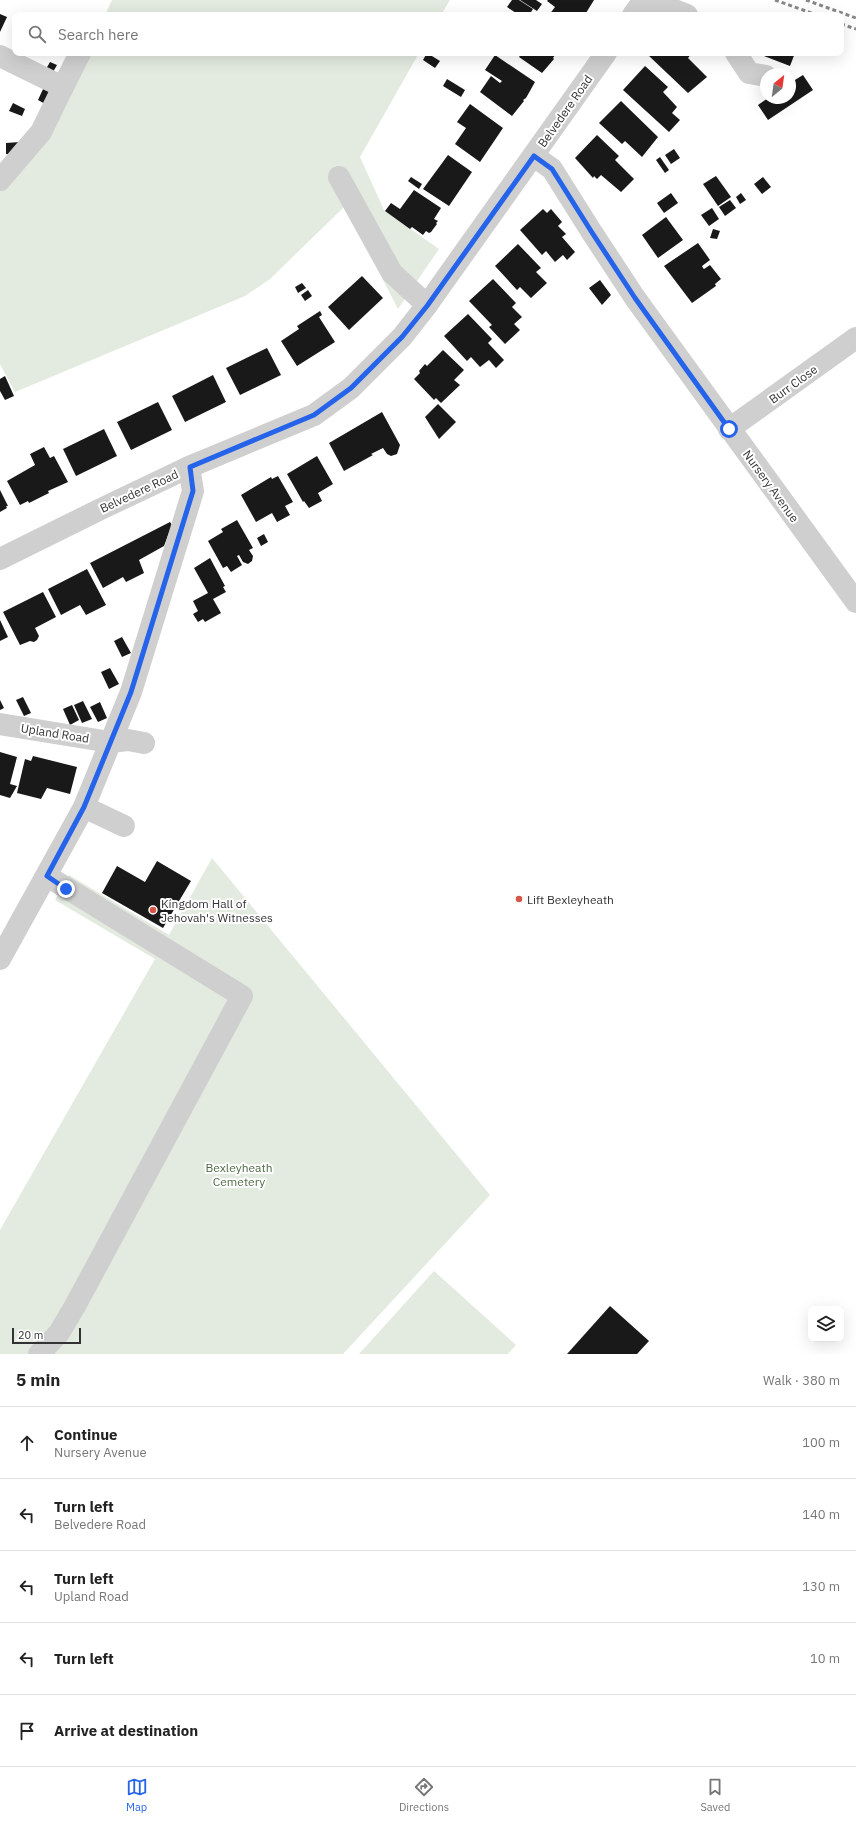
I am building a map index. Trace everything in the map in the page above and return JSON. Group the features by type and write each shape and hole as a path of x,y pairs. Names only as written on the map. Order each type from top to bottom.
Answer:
{"street":[{"path":"635,12 644,0"},
{"path":"649,0 679,12"},
{"path":"0,56 63,87"},
{"path":"0,180 41,132 78,56"},
{"name":"Belvedere Road","path":"0,559 190,467 314,415 351,388 402,337 427,306 604,56"},
{"path":"738,56 749,73 760,75"},
{"name":"Nursery Avenue","path":"534,156 552,169 635,298 856,602"},
{"path":"339,178 392,273 427,306"},
{"name":"Burr Close","path":"729,429 856,338"},
{"path":"0,959 84,807 131,692 193,491 190,467"},
{"name":"Upland Road","path":"0,724 110,742 128,740 144,744"},
{"path":"84,807 124,826"},
{"path":"39,1354 59,1333 75,1306 242,996 47,876"}],"green space":[{"path":"112,0 450,0 443,12 106,12"},
{"path":"83,56 417,56 360,157 384,210 439,249 398,309 345,206 270,279 245,296 15,392 0,364 0,187"},
{"name":"Bexleyheath Cemetery","path":"212,858 490,1195 343,1354 0,1354 0,1230 155,959 55,900 69,875 169,935"},
{"path":"434,1271 516,1345 508,1354 359,1354"}],"building":[{"path":"512,0 519,0 533,9 531,12 514,12 507,7"},
{"path":"520,0 536,0 542,4 537,11"},
{"path":"594,0 587,12 551,12 555,7 547,1"},
{"path":"0,14 7,17 0,32"},
{"path":"425,56 432,56 440,61 435,68 423,60"},
{"path":"494,56 496,56 535,82 526,98 523,100 524,101 512,116 480,92 491,76 500,83 502,81 485,70"},
{"path":"554,56 554,59 542,73 519,57"},
{"path":"649,56 690,56 688,58 707,77 688,93"},
{"path":"764,56 794,56 790,66"},
{"path":"50,62 57,65 53,72 46,69"},
{"path":"645,66 668,87 663,92 677,107 672,113 680,120 669,132 623,90"},
{"path":"803,75 813,90 796,101 796,79"},
{"path":"447,79 465,90 461,97 443,86"},
{"path":"44,87 53,92 47,105 38,100"},
{"path":"621,101 658,137 642,157 625,141 622,144 599,123"},
{"path":"13,103 25,109 22,116 9,111"},
{"path":"470,104 503,128 480,162 455,144 466,128 457,122"},
{"path":"760,104 792,104 768,120 758,105"},
{"path":"597,135 619,156 615,160 634,179 621,192 601,175 597,179 594,176 593,178 575,158"},
{"path":"20,142 20,154 6,154 6,143"},
{"path":"674,149 680,158 671,164 665,155"},
{"path":"448,155 472,172 449,206 423,189"},
{"path":"660,157 669,170 665,173 656,160"},
{"path":"716,176 731,197 718,206 703,184"},
{"path":"411,177 422,184 419,189 408,181"},
{"path":"763,177 771,187 762,194 754,184"},
{"path":"414,190 441,208 434,219 438,221 436,223 437,224 431,232 429,233 426,231 423,235 412,227 410,229 385,211 391,203 400,209"},
{"path":"671,193 678,203 664,213 657,203"},
{"path":"741,193 746,200 740,204 736,197"},
{"path":"730,200 736,208 725,216 719,207"},
{"path":"712,208 719,219 709,226 701,215"},
{"path":"543,209 547,213 551,209 562,222 558,226 566,234 562,237 575,252 567,260 563,255 555,262 546,251 542,255 520,230"},
{"path":"666,217 683,240 658,258 642,235"},
{"path":"713,229 720,231 717,239 710,238"},
{"path":"698,243 710,260 702,266 703,268 704,269 710,265 721,279 715,284 716,286 692,303 664,266"},
{"path":"518,244 541,268 536,272 547,283 531,298 520,287 517,290 495,266"},
{"path":"362,276 383,298 349,330 328,307"},
{"path":"493,279 516,303 512,307 522,317 514,324 520,330 505,344 489,327 492,325 469,301"},
{"path":"600,280 611,295 602,305 589,288"},
{"path":"302,283 306,288 298,293 295,287"},
{"path":"308,290 312,296 305,301 301,295"},
{"path":"320,311 322,315 319,317 335,342 297,366 281,341 299,329 297,326"},
{"path":"468,314 492,339 488,343 504,360 496,368 489,360 480,367 471,357 467,361 444,336"},
{"path":"267,348 281,375 240,395 226,368"},
{"path":"443,350 464,370 454,380 460,385 441,403 436,398 434,400 414,379 420,373 419,371 425,364 427,366"},
{"path":"213,375 226,402 185,422 172,396"},
{"path":"5,376 14,396 5,400 0,391 0,379"},
{"path":"158,402 172,430 131,450 117,422"},
{"path":"438,404 456,422 439,439 425,417"},
{"path":"382,412 400,445 397,454 391,456 387,454 383,448 344,471 329,443"},
{"path":"104,429 117,456 76,476 63,449"},
{"path":"44,447 50,458 54,456 68,482 48,491 49,493 29,503 28,501 20,505 7,481 35,465 30,454"},
{"path":"317,456 333,484 318,493 322,501 309,508 304,501 303,502 287,474"},
{"path":"278,476 293,502 285,506 290,515 277,522 272,513 256,522 241,495 271,477 272,479"},
{"path":"0,490 8,506 0,512"},
{"path":"237,520 253,548 249,550 253,556 252,561 248,564 243,562 239,555 237,556 242,565 231,572 227,566 223,568 208,541 223,532 221,529"},
{"path":"170,522 172,525 164,546 139,560 144,573 126,582 123,577 103,588 90,563"},
{"path":"264,534 268,542 261,546 257,538"},
{"path":"210,558 225,586 223,587 226,592 213,599 221,613 205,622 203,619 198,622 193,614 198,611 193,601 208,593 194,568"},
{"path":"87,569 106,605 86,615 80,605 61,615 48,589"},
{"path":"43,592 56,617 35,628 39,636 37,640 20,645 3,612"},
{"path":"0,620 8,637 0,641"},
{"path":"122,637 131,653 122,657 114,641"},
{"path":"110,668 119,684 109,689 101,672"},
{"path":"23,697 31,713 24,716 16,700"},
{"path":"0,700 4,708 0,710"},
{"path":"83,701 92,719 82,723 74,705"},
{"path":"100,702 107,718 98,722 90,707"},
{"path":"72,705 79,720 70,725 63,709"},
{"path":"0,752 17,757 10,784 17,786 10,798 0,795"},
{"path":"33,756 77,767 70,794 47,788 41,799 17,793 25,759 31,761"},
{"name":"Kingdom Hall of Jehovah's Witnesses","path":"157,861 191,881 163,928 102,893 117,866 145,882"},
{"path":"610,1306 649,1341 637,1354 567,1354"}],"railway":[{"path":"775,0 809,12"},
{"path":"806,0 839,12"},
{"path":"844,14 856,18"},
{"path":"844,25 856,29"}],"place":[{"name":"Lift Bexleyheath","path":"519,899"},
{"name":"Kingdom Hall of Jehovah's Witnesses","path":"153,910"}],"route":[{"path":"66,889 47,876 84,807 131,692 193,491 190,467 314,415 351,388 402,337 427,306 534,156 552,169 635,298 729,429"}]}
